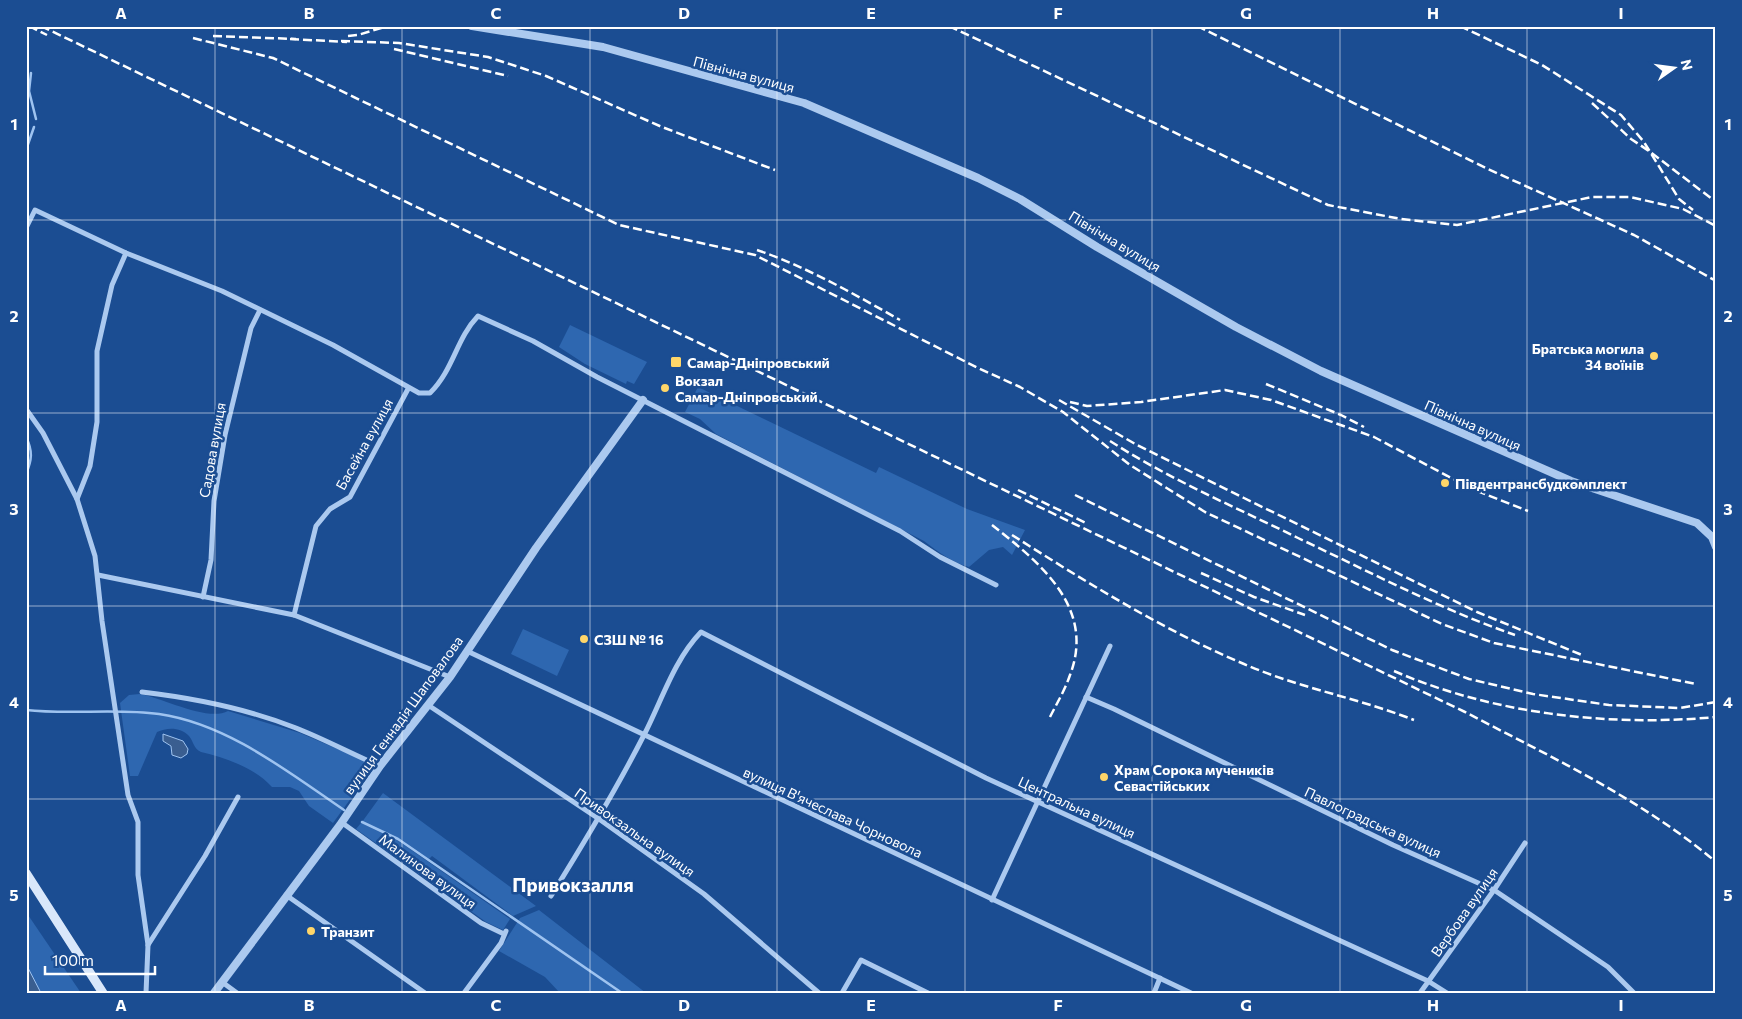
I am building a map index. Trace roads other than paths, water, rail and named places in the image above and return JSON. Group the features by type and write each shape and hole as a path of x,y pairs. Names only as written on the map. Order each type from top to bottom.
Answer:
{"main road":[{"path":"26,873 103,993"}],"street":[{"name":"Північна вулиця","path":"472,26 603,48 804,103 978,178 1020,199 1106,252 1285,354 1571,481 1697,523 1712,537 1716,547"},
{"path":"26,228 35,210 126,253 222,291 333,346 408,389 419,393 430,393 443,380 462,339 478,316 533,341 643,400 900,531 940,557 996,585"},
{"path":"77,499 90,466 97,422 97,351 112,285 126,253"},
{"name":"Садова вулиця","path":"203,597 211,560 214,501 224,435 251,328 260,310"},
{"path":"26,326 26,339"},
{"name":"Басейна вулиця","path":"294,615 316,526 330,509 350,497 408,389"},
{"name":"вулиця Геннадія Шаповалова","path":"214,993 380,766 450,677 531,556 643,400"},
{"path":"26,409 43,433 77,499 95,556 116,719 128,794 138,822 138,875 148,945 146,993"},
{"path":"98,575 294,615 450,677"},
{"name":"Центральна вулиця","path":"644,735 686,647 701,632 978,774 1428,981 1447,993"},
{"path":"992,900 1110,646"},
{"name":"вулиця В'ячеслава Чорновола","path":"467,651 1191,993"},
{"path":"142,692 177,696 264,717 295,728 380,766"},
{"name":"Павлоградська вулиця","path":"1086,697 1114,708 1393,845 1494,890 1608,967 1634,993"},
{"name":"Привокзальна вулиця","path":"428,705 599,819 704,894 819,993"},
{"path":"551,896 599,819 644,735"},
{"path":"148,945 205,856 238,796"},
{"name":"Малинова вулиця","path":"340,823 481,923 505,932 502,943 464,993"},
{"name":"Вербова вулиця","path":"1420,993 1494,890 1525,843"},
{"path":"286,895 425,993"},
{"path":"842,993 861,960 928,993"},
{"path":"1154,993 1160,978"},
{"path":"222,982 237,993"}],"waterway":[{"path":"31,73 29,91 36,119"},
{"path":"26,150 34,127"},
{"path":"26,437 31,456 26,474"},
{"path":"26,710 142,712 184,719 209,728 256,752 344,810"},
{"path":"362,822 398,839 622,993"}],"railway":[{"path":"29,26 47,35"},
{"path":"41,26 1465,712 1595,780 1657,818 1716,862"},
{"path":"348,36 388,26"},
{"path":"949,26 1328,205 1401,219 1457,225 1592,197 1630,197 1683,209 1716,226"},
{"path":"1197,26 1488,169 1634,235 1716,281"},
{"path":"1460,26 1542,65 1621,115 1644,142 1679,199 1693,210"},
{"path":"213,36 296,39"},
{"path":"193,38 273,58 619,225 755,255 978,368 1020,387 1063,412 1130,465 1205,512 1442,624 1494,643 1696,684"},
{"path":"290,39 347,42"},
{"path":"341,41 399,43 488,57 546,76 662,127 775,170"},
{"path":"394,49 508,76"},
{"path":"1592,103 1631,139 1716,202"},
{"path":"757,250 812,273 900,320"},
{"path":"1266,384 1341,415 1364,427"},
{"path":"1070,402 1087,406 1141,402 1225,390 1271,400 1374,437 1472,489 1528,511"},
{"path":"1059,400 1137,445 1477,612 1582,655"},
{"path":"1110,441 1155,468 1226,504 1432,602 1515,635"},
{"path":"1018,490 1086,523"},
{"path":"1075,495 1392,650 1469,679 1533,694 1609,705 1680,708 1716,702"},
{"path":"992,525 1028,554 1044,571 1058,588 1069,607 1075,628 1076,651 1070,675 1050,717"},
{"path":"1012,535 1125,604 1214,651 1286,680 1372,705 1414,720"},
{"path":"1201,573 1254,597 1305,615"},
{"path":"1394,671 1432,686 1471,698 1552,714 1635,720 1676,720 1716,717"}],"place":[{"name":"Братська могила 34 воїнів","path":"1654,356"},
{"name":"Самар-Дніпровський","path":"676,362"},
{"name":"Вокзал Самар-Дніпровський","path":"665,388"},
{"name":"Південтрансбудкомплект","path":"1445,483"},
{"name":"СЗШ № 16","path":"584,639"},
{"name":"Храм Сорока мучеників Севастійських","path":"1104,777"},
{"name":"Транзит","path":"311,931"}],"district":[{"name":"Привокзалля","path":"573,884"}]}
